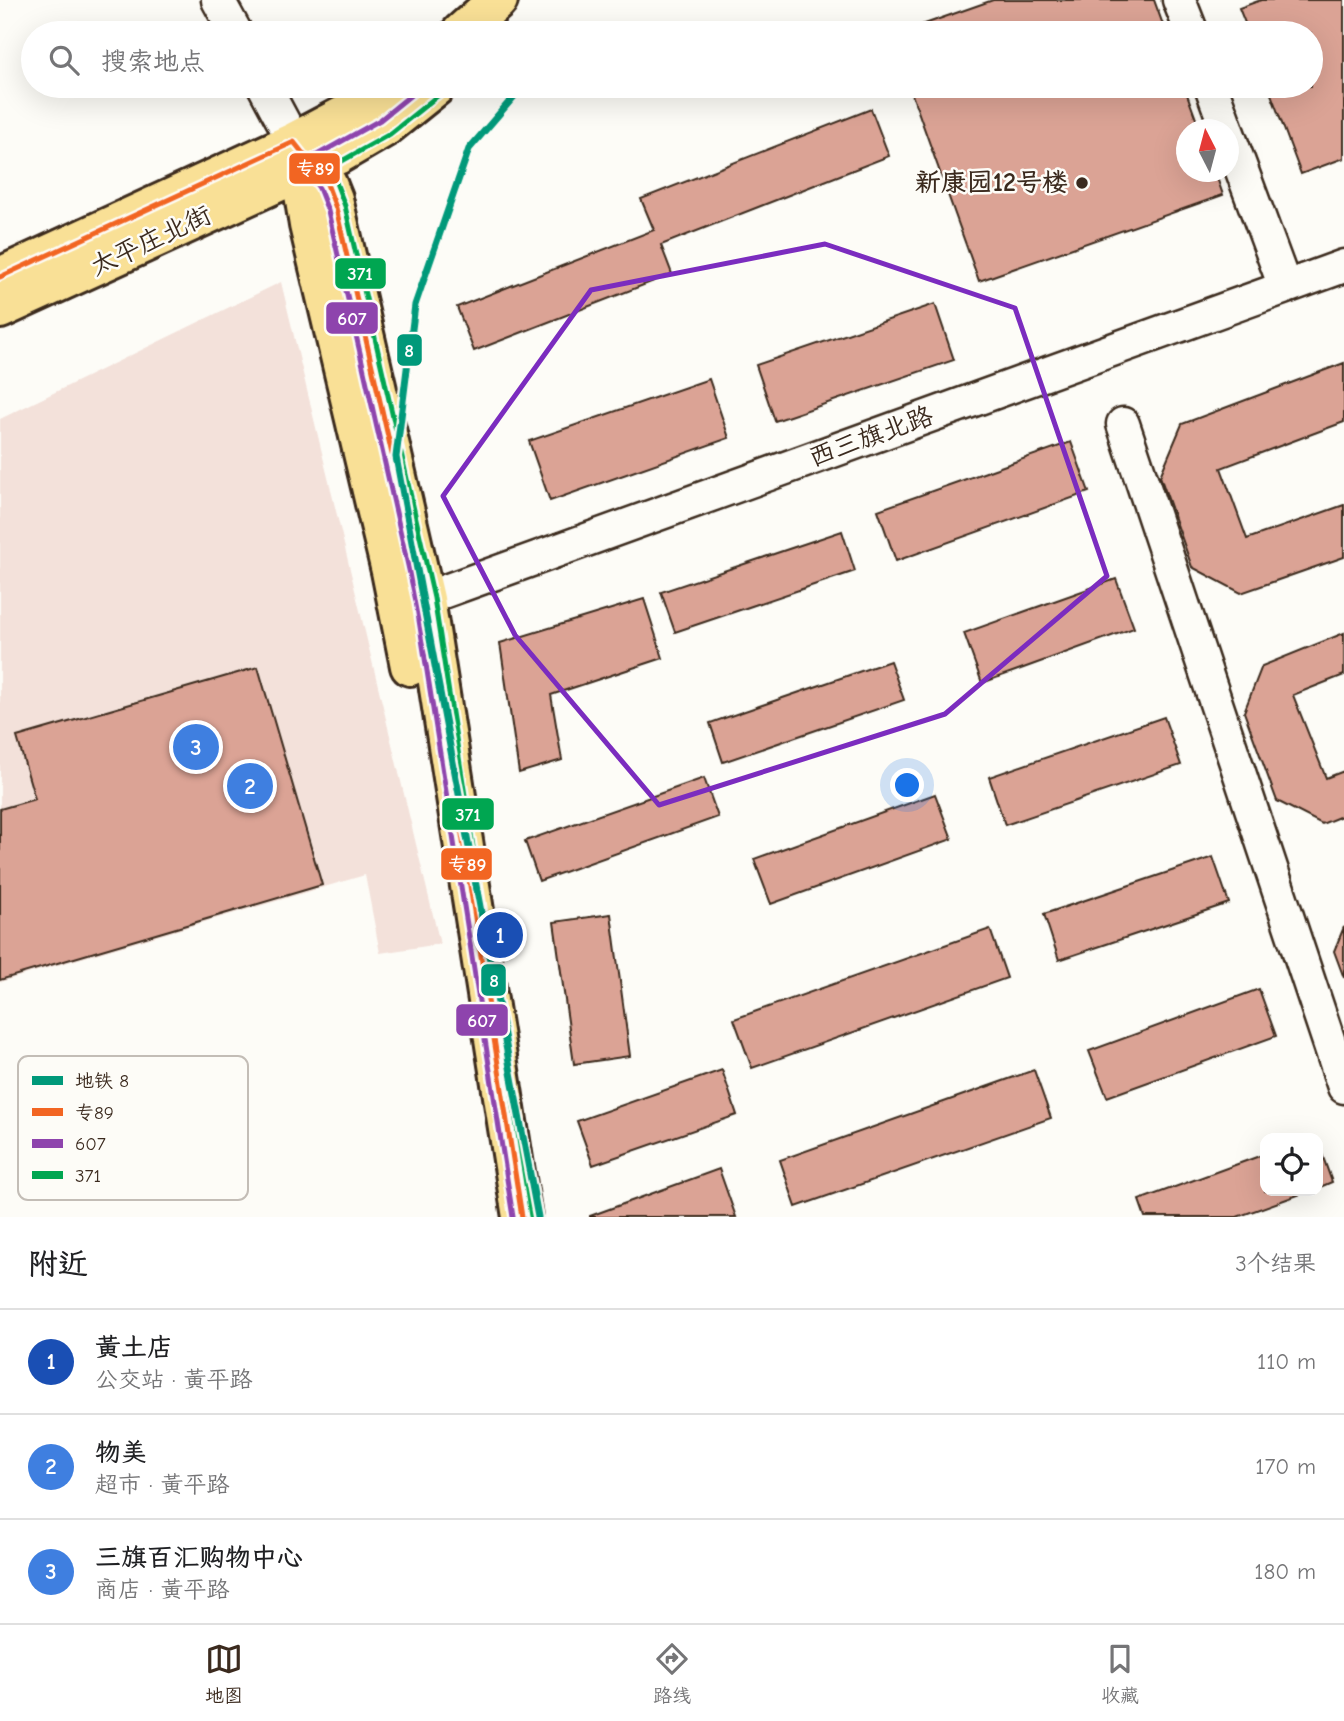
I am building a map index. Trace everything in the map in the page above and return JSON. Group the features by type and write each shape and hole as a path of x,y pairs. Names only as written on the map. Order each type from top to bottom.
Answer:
{"main road":[{"path":"474,21 498,0"},
{"path":"505,21 528,0"},
{"path":"372,98 345,115 303,161 309,225 412,603 522,1217"},
{"path":"303,161 385,127 421,98"},
{"name":"太平庄北街","path":"0,276 303,161"},
{"name":"太平庄北街","path":"0,309 303,161"},
{"path":"412,603 501,1217"}],"street":[{"path":"218,0 229,21"},
{"path":"1179,0 1187,21"},
{"path":"270,98 303,161"},
{"path":"1216,98 1223,119"},
{"path":"1239,161 1285,288"},
{"name":"西三旗北路","path":"412,603 1344,266"},
{"path":"1123,424 1344,1087"}],"highlighted area":[{"path":"825,244 1015,308 1107,576 945,714 659,805 515,635 443,496 591,290"}],"shaded area":[{"path":"281,282 440,944 380,953 365,875 0,982 0,419"}],"building":[{"path":"993,0 1154,0 1162,21 933,21"},
{"path":"1261,0 1344,0 1344,158 1301,174 1272,98 1323,98 1323,21 1244,21 1239,8"},
{"name":"新康园12号楼","path":"913,98 1188,98 1196,119 1176,119 1176,182 1218,182 1223,195 979,281"},
{"path":"871,109 889,156 661,245 672,274 474,351 457,307 654,230 641,199"},
{"path":"935,304 954,360 775,421 756,365"},
{"path":"1344,363 1344,422 1221,468 1247,539 1344,505 1344,557 1241,593 1192,567 1160,476 1182,424"},
{"path":"709,379 729,438 550,501 529,441"},
{"path":"1071,442 1089,492 896,561 878,510"},
{"path":"842,531 855,571 675,632 661,592"},
{"path":"1116,579 1134,628 982,683 964,633"},
{"path":"644,599 663,658 551,695 562,760 519,773 500,643"},
{"path":"1344,633 1344,675 1293,695 1326,778 1344,771 1344,815 1322,824 1277,801 1244,712 1262,666"},
{"path":"890,661 904,700 723,762 710,723"},
{"path":"258,667 322,885 0,980 0,809 35,799 17,737"},
{"path":"1164,717 1181,765 1005,825 989,777"},
{"path":"704,778 718,817 539,881 525,841"},
{"path":"935,794 952,839 771,904 754,859"},
{"path":"1213,857 1229,903 1059,960 1044,914"},
{"path":"611,914 630,1056 574,1064 554,922"},
{"path":"1344,927 1344,978 1334,951"},
{"path":"990,929 1007,978 752,1068 734,1019"},
{"path":"1259,989 1276,1036 1107,1097 1089,1051"},
{"path":"722,1070 737,1115 593,1165 577,1121"},
{"path":"1034,1070 1051,1118 796,1207 780,1160"},
{"path":"1260,1156 1260,1196 1295,1196 1237,1217 1145,1217 1139,1200"},
{"path":"1323,1157 1332,1182 1323,1186"},
{"path":"719,1169 736,1217 590,1217 590,1216"}],"metro line":[{"name":"8","path":"513,98 469,149 415,305 396,457 538,1217"}],"transit line":[{"name":"607","path":"407,98 380,120 308,160 304,168 319,188 328,211 416,601 513,1217"},
{"name":"371","path":"435,98 390,134 326,170 335,180 345,206 434,598 531,1216"},
{"name":"专89","path":"0,277 294,142 327,184 336,208 425,599 522,1217"}],"place":[{"name":"新康园12号楼","path":"1082,183"},
{"name":"三旗百汇购物中心","path":"196,747"},
{"name":"物美","path":"250,786"},
{"name":"黄土店","path":"500,935"}]}
